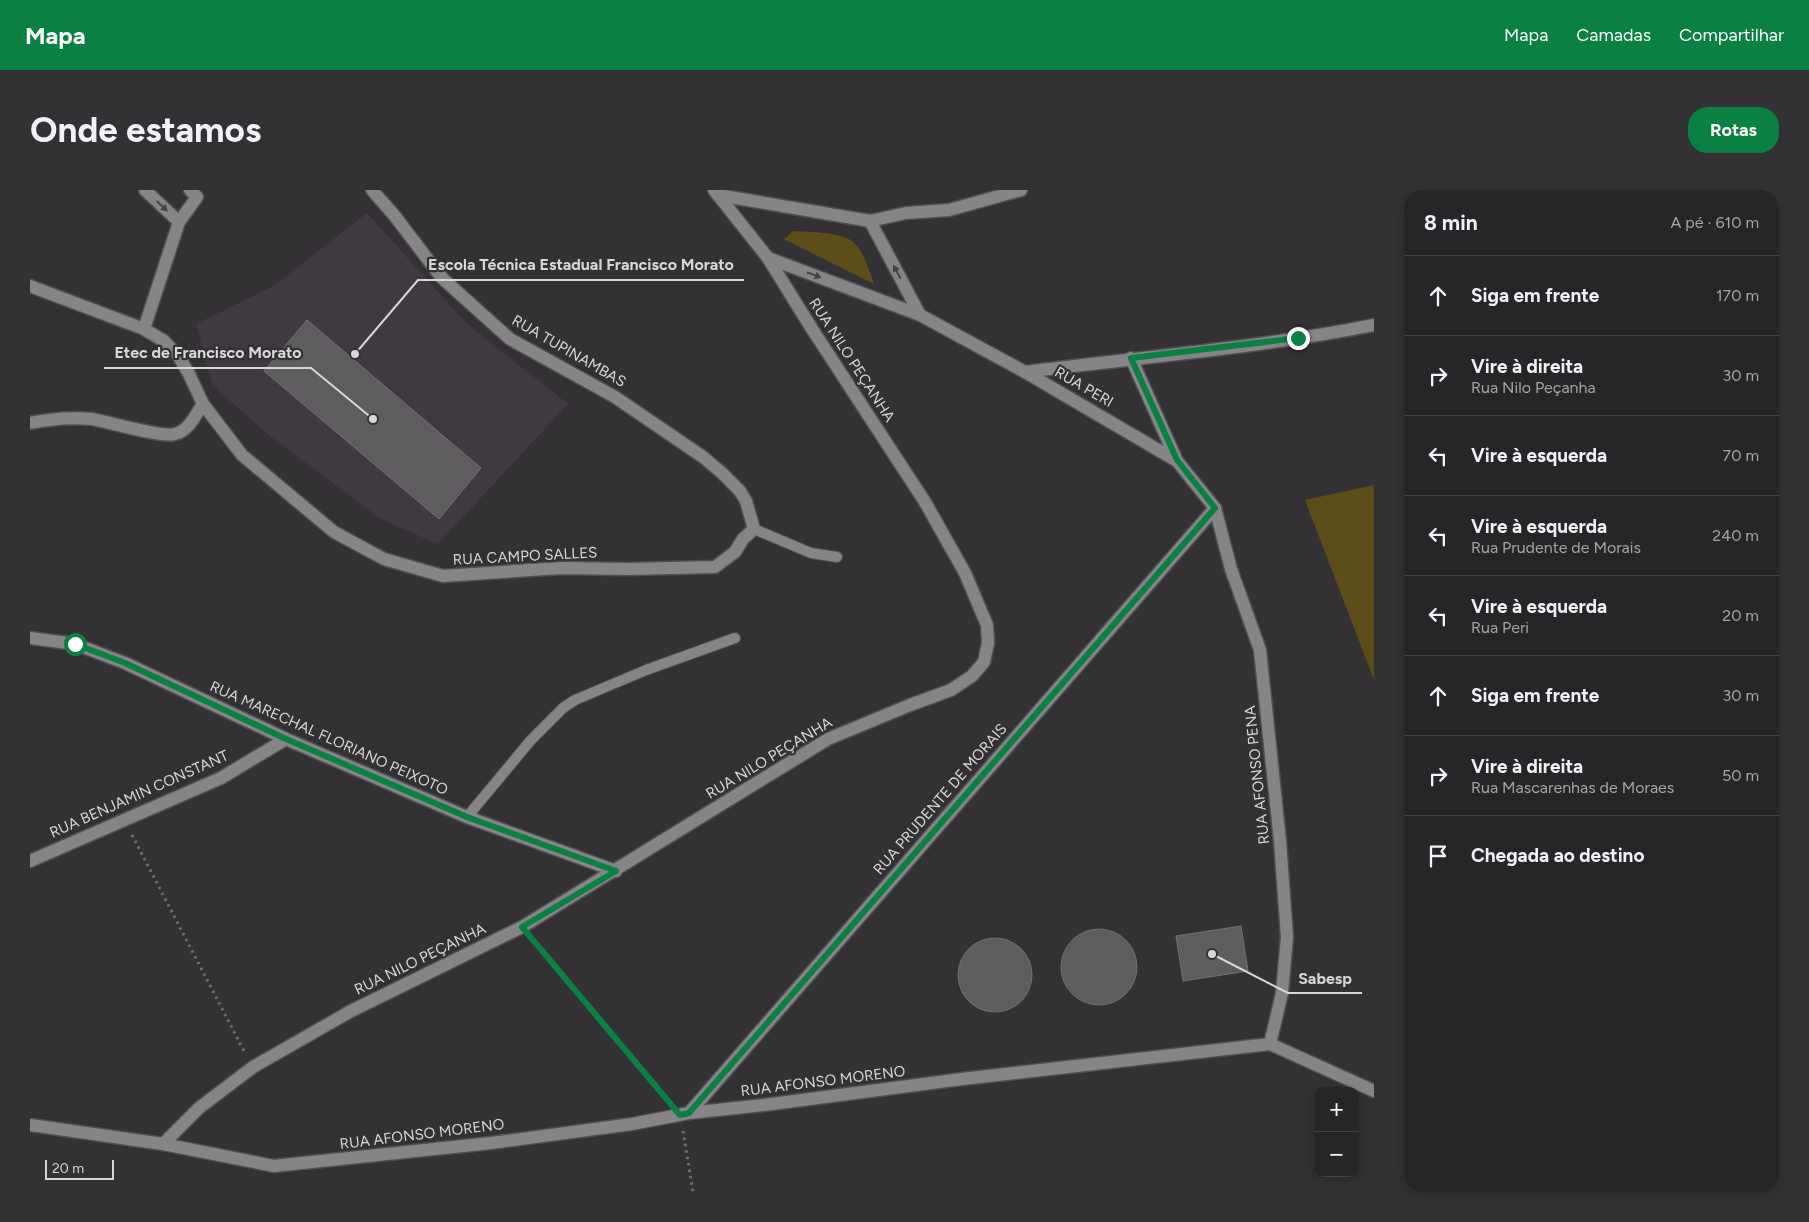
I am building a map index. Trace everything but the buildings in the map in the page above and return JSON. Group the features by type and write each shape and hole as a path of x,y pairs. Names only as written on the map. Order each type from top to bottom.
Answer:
{"street":[{"path":"145,190 179,222"},
{"name":"RUA TUPINAMBAS","path":"372,190 394,215 442,278 510,339 615,397 703,456 740,491 746,501 754,528"},
{"path":"716,193 870,221 906,213 949,210 1021,190"},
{"name":"RUA NILO PEÇANHA","path":"162,1144 199,1108 252,1067 351,1011 522,927 828,739 910,704 950,690 972,676 984,662 988,643 987,625 966,573 925,502 768,258 716,193"},
{"path":"144,329 179,222 194,194"},
{"path":"870,221 920,315"},
{"name":"RUA PERI","path":"768,258 920,315 1025,372 1177,460 1215,508"},
{"name":"RUA CAMPO SALLES","path":"30,286 144,329 164,341 178,355 203,404 242,455 334,532 384,559 443,576 561,568 715,567 735,552 754,528"},
{"path":"1025,372 1298,338 1374,325"},
{"path":"1131,358 1177,460"},
{"path":"30,423 47,420 90,419 160,434 175,434 188,426 203,404"},
{"name":"RUA AFONSO PENA","path":"1215,508 1231,569 1260,650 1280,840 1287,937 1282,993 1270,1044"},
{"name":"RUA PRUDENTE DE MORAIS","path":"685,1114 1215,508"},
{"name":"RUA MARECHAL FLORIANO PEIXOTO","path":"30,638 75,644 125,663 286,739 467,817 616,871"},
{"name":"RUA BENJAMIN CONSTANT","path":"30,861 221,778 286,739"},
{"path":"1270,1044 1374,1091"},
{"name":"RUA AFONSO MORENO","path":"30,1125 162,1144 274,1166 491,1143 685,1114 962,1079 1270,1044"}],"lane":[{"path":"754,528 811,553 836,557"},
{"path":"467,817 531,740 562,708 575,700 646,670 735,638"}],"path":[{"path":"125,820 252,1067"},
{"path":"522,927 685,1114 693,1192"}],"shaded area":[{"path":"367,213 467,324 568,404 438,544 381,519 270,436 212,385 196,324 275,285"},
{"path":"793,231 832,234 852,241 863,255 874,284 784,239"},
{"path":"1374,485 1374,680 1305,500"}],"place":[{"name":"Escola Técnica Estadual Francisco Morato","path":"355,354"},
{"name":"Etec de Francisco Morato","path":"373,419"},
{"name":"Sabesp","path":"1212,954"}],"route":[{"path":"75,644 125,663 286,739 467,817 616,871 522,927 680,1115 689,1113 1215,508 1177,460 1131,358 1228,348 1298,338"}]}
